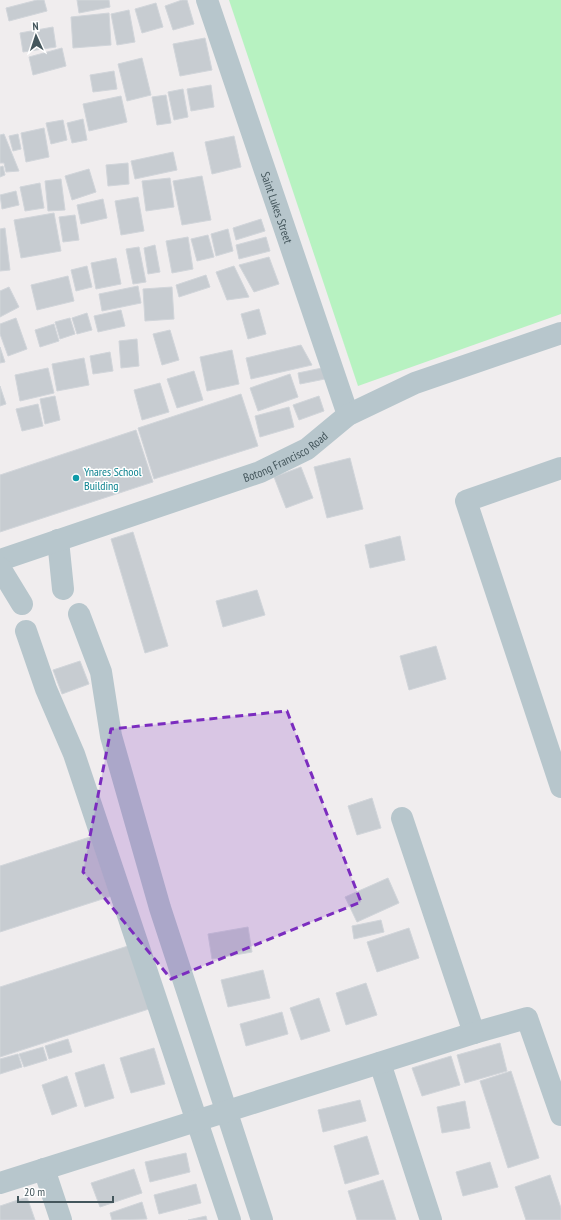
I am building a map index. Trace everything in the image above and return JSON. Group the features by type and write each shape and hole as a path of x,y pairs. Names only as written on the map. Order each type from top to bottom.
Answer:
{"street":[{"name":"Saint Lukes Street","path":"207,0 348,415"},
{"name":"Botong Francisco Road","path":"0,560 260,472 307,449 348,415 416,383 561,332"},
{"path":"561,468 466,502 561,787"},
{"path":"58,540 63,589"},
{"path":"0,568 22,604"},
{"path":"79,614 101,672 111,736 160,908 262,1220"},
{"path":"26,631 46,689 74,754 230,1220"},
{"path":"402,818 474,1033"},
{"path":"0,1183 474,1033 527,1018 561,1115"},
{"path":"380,1063 431,1220"},
{"path":"44,1169 61,1220"}],"highlighted area":[{"path":"287,711 361,902 171,979 83,872 111,729"}],"green space":[{"path":"229,0 561,0 561,314 358,386"}],"building":[{"path":"37,0 44,0 47,11 9,21 6,8"},
{"path":"77,0 109,0 110,7 79,13"},
{"path":"182,0 187,0 194,24 173,30 165,6"},
{"path":"156,3 163,27 142,33 135,9"},
{"path":"129,10 135,42 117,45 111,14"},
{"path":"109,13 111,45 73,48 71,17"},
{"path":"53,27 56,47 23,52 20,33"},
{"path":"205,38 212,70 180,76 173,44"},
{"path":"62,48 66,66 33,75 29,57"},
{"path":"142,58 151,95 127,101 118,64"},
{"path":"114,71 117,89 93,92 90,75"},
{"path":"211,85 214,107 191,111 187,89"},
{"path":"183,89 188,117 174,120 168,92"},
{"path":"166,95 171,123 157,125 152,97"},
{"path":"121,96 127,122 89,131 83,104"},
{"path":"83,119 87,140 72,143 67,123"},
{"path":"63,120 67,140 51,144 46,123"},
{"path":"44,128 49,157 26,162 21,133"},
{"path":"4,134 19,171 6,172 4,163 0,163 0,135"},
{"path":"18,134 21,149 13,151 9,136"},
{"path":"234,136 241,167 212,174 205,142"},
{"path":"173,152 177,170 135,179 131,161"},
{"path":"128,163 129,184 108,186 106,165"},
{"path":"3,166 5,175 0,177 0,167"},
{"path":"89,169 96,192 72,200 65,176"},
{"path":"202,176 211,220 182,225 173,181"},
{"path":"170,178 174,207 146,211 142,181"},
{"path":"61,179 65,210 48,211 45,181"},
{"path":"40,183 44,208 25,211 20,187"},
{"path":"16,191 19,205 2,209 0,195"},
{"path":"138,197 144,231 121,235 115,201"},
{"path":"103,199 107,218 81,224 77,205"},
{"path":"54,213 61,251 21,258 14,220"},
{"path":"75,215 79,240 63,242 59,217"},
{"path":"261,219 265,231 236,240 233,228"},
{"path":"5,228 10,270 0,271 0,229"},
{"path":"228,229 233,251 216,256 211,234"},
{"path":"208,235 214,257 197,261 191,239"},
{"path":"188,237 193,269 172,273 166,241"},
{"path":"266,237 270,251 239,259 236,245"},
{"path":"155,245 160,272 148,274 144,248"},
{"path":"139,247 146,282 133,284 126,249"},
{"path":"269,257 279,284 254,292 239,265"},
{"path":"116,258 121,284 96,289 91,263"},
{"path":"87,266 92,287 76,291 71,270"},
{"path":"234,266 249,297 227,300 216,272"},
{"path":"206,275 210,287 179,297 176,285"},
{"path":"68,276 74,301 37,310 31,285"},
{"path":"138,286 141,303 102,311 99,294"},
{"path":"9,287 19,307 0,317 0,291"},
{"path":"172,287 174,319 145,321 143,289"},
{"path":"259,309 266,334 248,339 241,314"},
{"path":"121,310 125,326 98,332 94,316"},
{"path":"87,313 92,330 77,334 72,318"},
{"path":"16,318 27,349 8,356 0,334 0,324"},
{"path":"70,318 75,334 60,339 55,322"},
{"path":"54,324 59,341 40,347 35,330"},
{"path":"170,330 179,360 162,365 153,334"},
{"path":"137,339 139,366 121,368 119,341"},
{"path":"301,345 312,365 251,379 246,358"},
{"path":"0,347 5,362 0,363"},
{"path":"232,350 239,384 207,391 200,357"},
{"path":"110,352 113,371 93,374 90,356"},
{"path":"84,358 89,385 57,391 52,364"},
{"path":"48,368 54,393 20,401 15,375"},
{"path":"322,368 325,379 300,384 298,373"},
{"path":"194,371 203,400 177,408 167,379"},
{"path":"290,374 298,397 258,411 250,388"},
{"path":"160,383 169,412 142,420 134,390"},
{"path":"0,386 6,404 0,406"},
{"path":"241,394 258,446 154,479 138,428"},
{"path":"55,396 60,420 45,424 40,399"},
{"path":"319,396 324,411 299,420 293,405"},
{"path":"38,404 43,426 22,431 16,409"},
{"path":"289,407 294,427 260,437 255,416"},
{"name":"Ynares School Building","path":"136,430 153,482 0,532 0,475"},
{"path":"350,458 363,509 327,518 314,467"},
{"path":"301,467 313,498 286,508 274,477"},
{"path":"133,532 168,646 145,653 111,539"},
{"path":"400,536 405,560 370,568 365,545"},
{"path":"257,590 265,615 223,627 216,601"},
{"path":"436,646 446,679 409,690 400,656"},
{"path":"80,661 89,684 62,694 53,670"},
{"path":"372,798 381,828 357,835 348,806"},
{"path":"96,835 115,895 0,932 0,866"},
{"path":"388,878 399,903 357,922 345,897"},
{"path":"381,920 384,932 354,939 352,926"},
{"path":"248,927 252,952 212,959 208,934"},
{"path":"409,928 419,958 377,972 367,942"},
{"path":"131,945 152,1008 0,1057 0,987"},
{"path":"263,970 270,998 228,1007 221,980"},
{"path":"366,983 377,1015 346,1025 336,993"},
{"path":"319,998 330,1031 301,1040 290,1008"},
{"path":"282,1012 288,1034 246,1046 240,1024"},
{"path":"68,1039 72,1052 49,1059 45,1046"},
{"path":"500,1043 507,1071 465,1083 457,1055"},
{"path":"43,1047 47,1060 24,1067 19,1054"},
{"path":"154,1048 165,1084 131,1093 120,1058"},
{"path":"18,1054 22,1067 0,1074 0,1059"},
{"path":"451,1056 460,1085 422,1096 412,1068"},
{"path":"104,1064 114,1098 85,1107 75,1073"},
{"path":"511,1071 539,1158 508,1168 480,1081"},
{"path":"67,1076 77,1106 52,1115 42,1085"},
{"path":"360,1100 366,1121 323,1132 318,1110"},
{"path":"465,1101 470,1128 442,1133 437,1107"},
{"path":"367,1136 379,1174 345,1184 334,1146"},
{"path":"186,1153 190,1172 150,1182 145,1162"},
{"path":"490,1162 498,1187 463,1196 456,1172"},
{"path":"134,1169 142,1193 100,1207 91,1183"},
{"path":"550,1175 561,1208 561,1220 526,1220 515,1187"},
{"path":"383,1180 396,1220 357,1220 348,1191"},
{"path":"196,1184 201,1203 159,1214 154,1195"},
{"path":"27,1197 35,1220 0,1220 0,1206"},
{"path":"142,1202 147,1219 112,1220 110,1213"},
{"path":"206,1216 207,1220 188,1220"}],"place":[{"name":"Ynares School Building","path":"76,478"}]}
